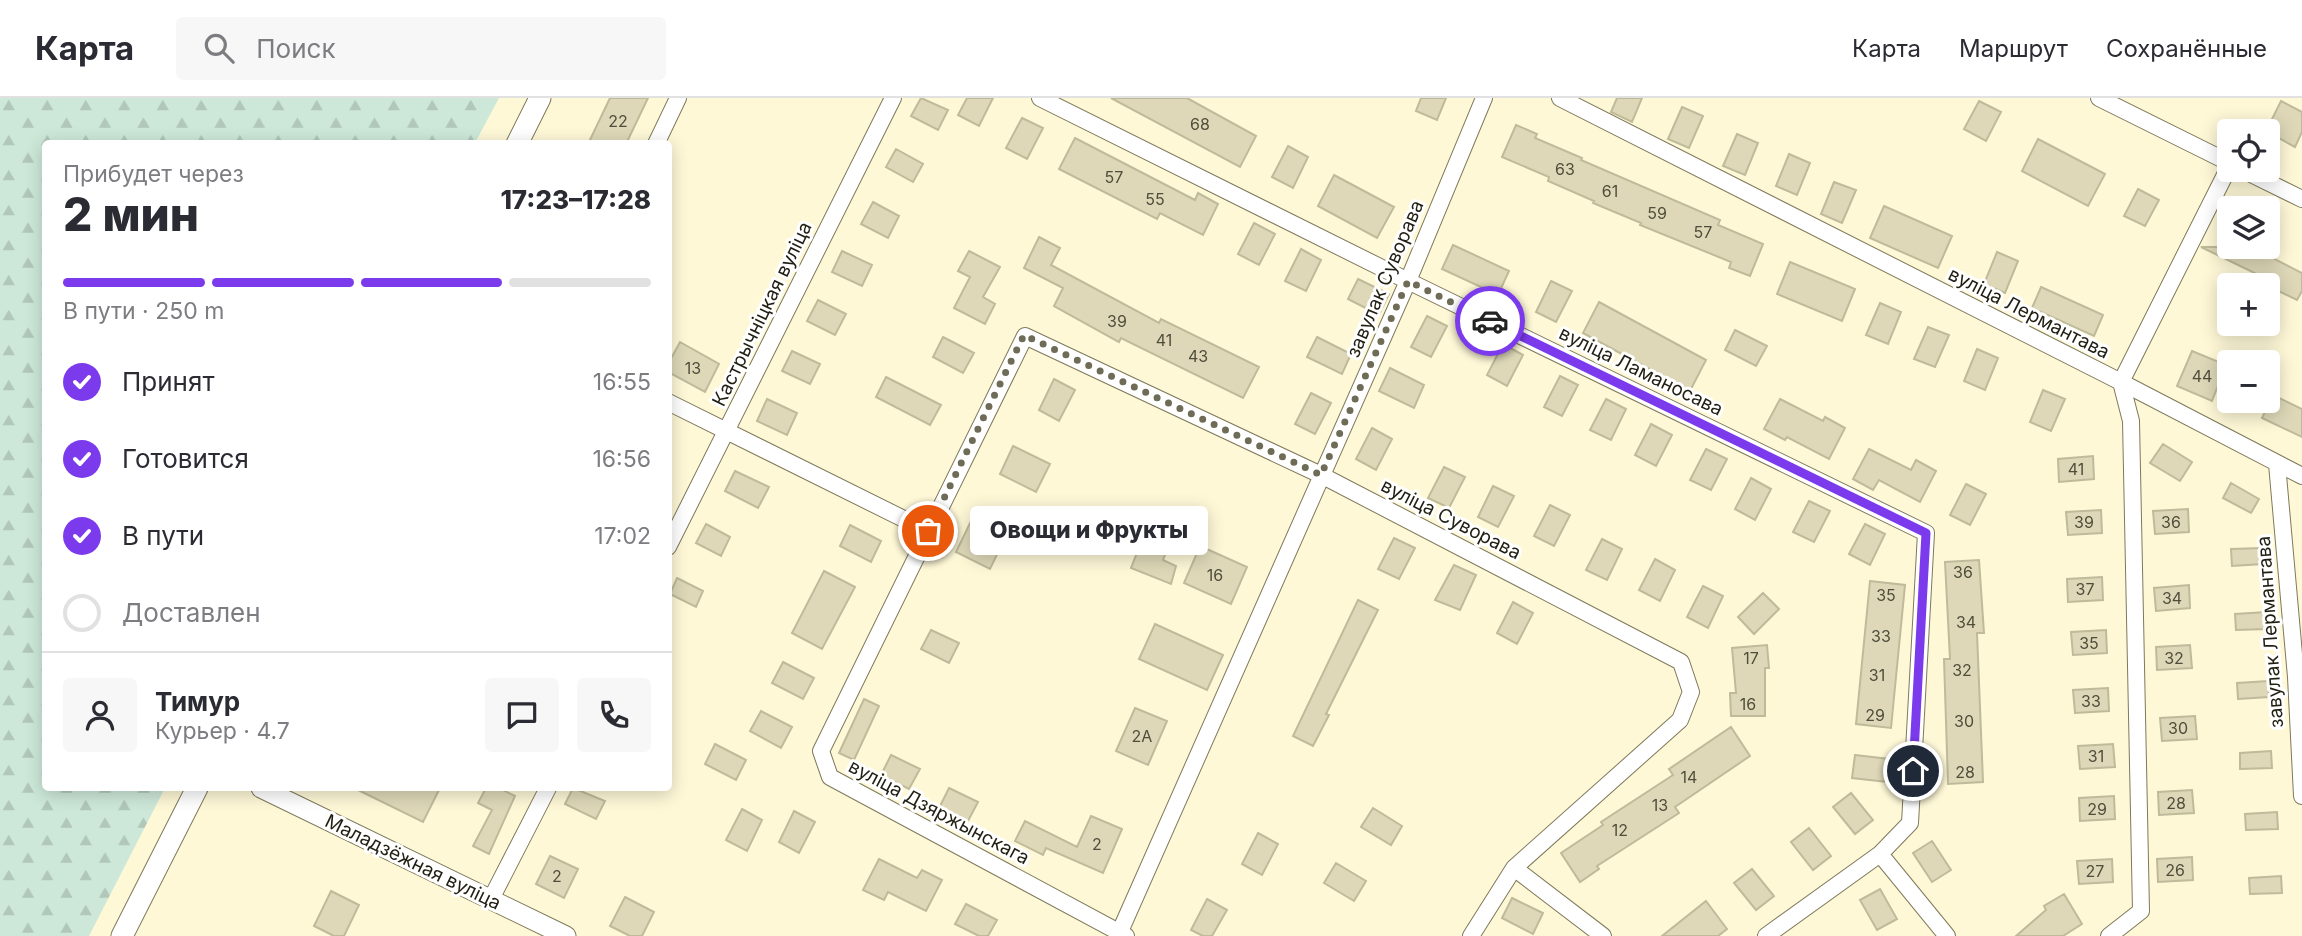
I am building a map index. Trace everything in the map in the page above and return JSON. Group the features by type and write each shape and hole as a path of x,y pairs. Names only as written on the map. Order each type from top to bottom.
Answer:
{"main road":[{"path":"519,140 540,98"},
{"path":"122,936 195,791"}],"street":[{"path":"658,140 678,98"},
{"name":"Кастрычніцкая вуліца","path":"672,540 893,98"},
{"name":"вуліца Ламаносава","path":"1040,98 1926,533 1910,823 1880,854"},
{"name":"завулак Суворава","path":"1321,475 1408,281 1484,98"},
{"name":"вуліца Лермантава","path":"1560,98 2121,383 2131,421 2141,911 2109,936"},
{"path":"2099,98 2217,157"},
{"path":"2221,182 2121,383 2302,476"},
{"path":"2267,182 2302,199"},
{"name":"вуліца Дзяржынскага","path":"1122,935 830,776 821,751 1024,335 1321,475"},
{"path":"672,404 928,531"},
{"name":"завулак Лермантава","path":"2277,464 2299,679 2302,796"},
{"path":"1122,935 1321,475"},
{"name":"вуліца Суворава","path":"1321,475 1681,662 1691,692 1680,720 1514,868 1471,936"},
{"name":"Маладзёжная вуліца","path":"267,791 566,936"},
{"path":"491,899 546,791"},
{"path":"1766,936 1880,854 1947,936"},
{"path":"1514,868 1603,936"}],"green space":[{"path":"0,98 499,98 477,140 42,140 42,791 163,791 89,936 0,936"}],"building":[{"path":"610,98 648,98 628,140 590,140"},
{"path":"921,98 948,110 938,130 911,116"},
{"path":"967,98 993,98 979,126 958,115"},
{"path":"1111,98 1187,98 1256,136 1240,167"},
{"path":"1421,98 1446,98 1437,120 1416,111"},
{"path":"1617,98 1642,98 1632,122 1611,112"},
{"path":"1979,101 2001,112 1986,141 1964,129"},
{"path":"2281,101 2302,112 2302,132 2295,147 2280,139 2280,119 2272,119"},
{"path":"1682,107 1703,116 1689,148 1668,139"},
{"path":"1022,118 1043,128 1027,159 1006,148"},
{"path":"1516,125 1537,134 1535,138 1720,220 1718,225 1763,244 1750,276 1729,268 1731,262 1640,225 1641,223 1548,181 1549,177 1502,157"},
{"path":"1737,134 1758,143 1745,175 1723,166"},
{"path":"1075,138 1195,200 1198,193 1218,204 1203,235 1160,213 1157,219 1059,169"},
{"path":"2038,139 2105,174 2088,206 2022,171"},
{"path":"1288,146 1308,157 1293,188 1272,177"},
{"path":"896,149 923,164 913,182 886,167"},
{"path":"1789,154 1810,163 1797,195 1776,186"},
{"path":"1334,175 1394,207 1377,238 1318,206"},
{"path":"1834,182 1856,190 1842,223 1821,214"},
{"path":"2138,189 2159,200 2145,226 2124,216"},
{"path":"873,202 899,216 888,238 861,224"},
{"path":"1884,206 1952,236 1938,268 1870,238"},
{"path":"1254,223 1275,234 1259,265 1238,254"},
{"path":"1039,237 1060,248 1051,265 1159,323 1161,319 1259,367 1243,398 1121,338 1119,342 1054,306 1063,288 1024,268"},
{"path":"1453,245 1509,271 1498,295 1442,269"},
{"path":"2201,247 2217,247 2217,255"},
{"path":"1301,249 1321,260 1306,291 1285,281"},
{"path":"842,251 872,265 862,286 832,272"},
{"path":"969,251 1000,267 983,297 995,304 985,324 954,308 970,277 958,271"},
{"path":"1997,252 2018,261 2005,293 1984,284"},
{"path":"2226,259 2275,259 2302,273 2302,291 2297,300 2280,292 2280,273 2255,273"},
{"path":"1790,262 1855,289 1842,321 1777,294"},
{"path":"1358,279 1389,294 1379,315 1348,299"},
{"path":"1551,281 1572,291 1556,322 1536,312"},
{"path":"2041,287 2103,315 2094,336 2032,308"},
{"path":"818,300 846,314 835,335 807,321"},
{"path":"1599,302 1706,360 1690,391 1583,333"},
{"path":"1880,303 1901,312 1888,344 1866,335"},
{"path":"1427,316 1447,326 1431,357 1411,347"},
{"path":"1928,327 1949,335 1935,367 1914,359"},
{"path":"1735,330 1767,346 1756,366 1725,350"},
{"path":"943,337 974,353 963,373 933,357"},
{"path":"1317,337 1351,354 1342,374 1307,357"},
{"path":"680,342 719,364 705,392 672,374 672,357"},
{"path":"1503,344 1523,355 1507,386 1487,375"},
{"path":"1977,349 1998,358 1985,390 1964,381"},
{"path":"792,351 820,364 810,384 782,371"},
{"path":"2192,351 2217,361 2217,388 2212,401 2177,386"},
{"path":"1390,368 1424,385 1414,408 1379,391"},
{"path":"1560,376 1578,385 1562,416 1544,407"},
{"path":"886,377 941,405 930,425 876,397"},
{"path":"1054,379 1075,390 1059,421 1039,410"},
{"path":"2043,390 2065,399 2051,431 2030,422"},
{"path":"1311,393 1331,403 1315,434 1295,424"},
{"path":"2280,398 2302,409 2302,437 2262,418 2264,413 2280,413"},
{"path":"767,399 797,413 787,435 757,421"},
{"path":"1606,399 1626,409 1611,440 1590,430"},
{"path":"1780,399 1823,421 1825,417 1845,428 1829,459 1787,437 1785,440 1764,429"},
{"path":"1651,424 1672,435 1656,466 1635,455"},
{"path":"1372,428 1392,439 1376,470 1356,459"},
{"path":"2163,444 2192,462 2180,481 2150,463"},
{"path":"1013,446 1050,464 1036,492 1000,474"},
{"path":"1706,449 1727,459 1711,490 1690,480"},
{"path":"1869,449 1911,470 1916,460 1936,471 1920,502 1879,480 1873,490 1853,479"},
{"path":"2093,456 2094,479 2059,482 2058,459"},
{"path":"1444,467 1465,477 1449,508 1428,498"},
{"path":"735,471 769,487 758,508 725,491"},
{"path":"1751,478 1771,489 1755,520 1735,509"},
{"path":"2231,483 2259,499 2251,513 2223,498"},
{"path":"1966,484 1986,494 1970,525 1950,515"},
{"path":"1493,486 1514,496 1498,527 1478,517"},
{"path":"1809,501 1830,511 1814,542 1793,532"},
{"path":"1550,505 1570,515 1554,546 1534,536"},
{"path":"2188,509 2189,532 2155,534 2153,511"},
{"path":"2101,510 2102,533 2068,535 2066,512"},
{"path":"971,521 1005,538 990,569 956,552"},
{"path":"706,524 730,537 721,556 696,543"},
{"path":"1865,524 1885,534 1870,565 1849,554"},
{"path":"850,525 881,541 871,562 840,546"},
{"path":"1148,525 1173,535 1163,560 1176,566 1171,584 1131,568"},
{"path":"1394,538 1415,548 1399,579 1378,569"},
{"path":"1602,539 1622,549 1607,580 1586,570"},
{"path":"1200,546 1247,567 1231,604 1184,583"},
{"path":"2263,548 2263,564 2232,566 2231,549"},
{"path":"1655,559 1675,570 1660,601 1639,590"},
{"path":"1979,560 1984,633 1977,633 1983,782 1948,784 1944,659 1950,659 1945,562"},
{"path":"1454,565 1476,575 1460,610 1435,600"},
{"path":"824,571 855,587 822,649 792,633"},
{"path":"2102,577 2103,600 2068,602 2067,579"},
{"path":"677,578 703,591 696,607 672,595"},
{"path":"1870,581 1905,585 1891,728 1856,724"},
{"path":"2189,585 2190,608 2156,611 2154,588"},
{"path":"1703,586 1723,596 1708,628 1687,617"},
{"path":"1763,593 1779,609 1754,634 1738,617"},
{"path":"1358,600 1378,610 1313,746 1293,736"},
{"path":"1513,602 1533,613 1517,644 1497,633"},
{"path":"2266,612 2267,629 2236,630 2235,614"},
{"path":"1155,624 1223,655 1207,690 1139,659"},
{"path":"931,630 959,643 949,663 921,649"},
{"path":"2106,630 2107,653 2073,655 2071,632"},
{"path":"1767,645 1769,668 1765,668 1765,716 1731,716 1730,693 1736,693 1732,648"},
{"path":"2190,645 2192,668 2157,670 2156,647"},
{"path":"783,662 814,678 803,699 772,683"},
{"path":"2268,681 2269,697 2238,699 2237,683"},
{"path":"2108,688 2109,711 2075,713 2073,690"},
{"path":"864,699 879,706 854,760 839,753"},
{"path":"1135,708 1167,721 1148,765 1116,751"},
{"path":"761,711 792,727 781,748 750,731"},
{"path":"2195,716 2197,739 2162,741 2160,718"},
{"path":"1731,727 1750,756 1675,807 1679,813 1597,866 1599,869 1580,882 1561,853 1603,825 1601,822 1673,775 1669,769"},
{"path":"715,744 746,760 736,780 705,764"},
{"path":"2113,744 2115,767 2080,769 2078,746"},
{"path":"2271,751 2272,768 2240,769 2240,753"},
{"path":"891,755 920,769 909,789 881,775"},
{"path":"1855,755 1889,759 1887,782 1852,778"},
{"path":"949,788 978,802 968,821 939,808"},
{"path":"2192,790 2194,813 2159,815 2158,792"},
{"path":"360,791 438,791 423,822"},
{"path":"484,791 505,791 515,796 489,854 473,846 492,810 478,803"},
{"path":"572,791 580,791 605,801 596,819 565,804"},
{"path":"1851,793 1873,820 1855,834 1833,807"},
{"path":"2114,796 2115,819 2080,821 2079,798"},
{"path":"1373,808 1402,826 1391,845 1361,827"},
{"path":"742,809 762,820 747,851 726,840"},
{"path":"794,811 815,822 799,853 779,842"},
{"path":"2277,812 2278,829 2246,830 2245,814"},
{"path":"1091,816 1122,829 1103,873 1046,848 1043,855 1015,841 1025,821 1077,847"},
{"path":"1809,828 1831,856 1813,870 1791,842"},
{"path":"1258,833 1278,844 1262,875 1242,864"},
{"path":"1932,841 1951,870 1932,882 1913,853"},
{"path":"550,856 578,869 564,898 536,884"},
{"path":"2192,857 2193,880 2158,882 2157,859"},
{"path":"879,859 917,878 922,870 942,880 926,911 888,892 884,900 863,890"},
{"path":"2112,859 2113,882 2079,884 2077,861"},
{"path":"1336,863 1366,881 1354,901 1324,883"},
{"path":"1752,869 1774,896 1756,910 1734,883"},
{"path":"2281,876 2282,893 2250,894 2249,878"},
{"path":"1880,889 1897,919 1877,930 1860,900"},
{"path":"331,891 359,905 344,936 334,936 314,926"},
{"path":"2064,894 2082,924 2063,936 2016,936 2046,910 2044,906"},
{"path":"625,897 654,912 642,936 630,936 610,926"},
{"path":"1512,898 1543,913 1533,934 1502,918"},
{"path":"1207,899 1227,910 1212,936 1203,936 1191,930"},
{"path":"1706,901 1727,929 1718,936 1662,936"},
{"path":"966,904 997,920 988,936 979,936 955,924"}],"way so far":[{"path":"928,531 1024,335 1321,475 1408,281 1490,321"}],"place":[{"name":"Овощи и Фрукты","path":"928,531"}],"route":[{"path":"1490,321 1926,533 1913,771"}]}
